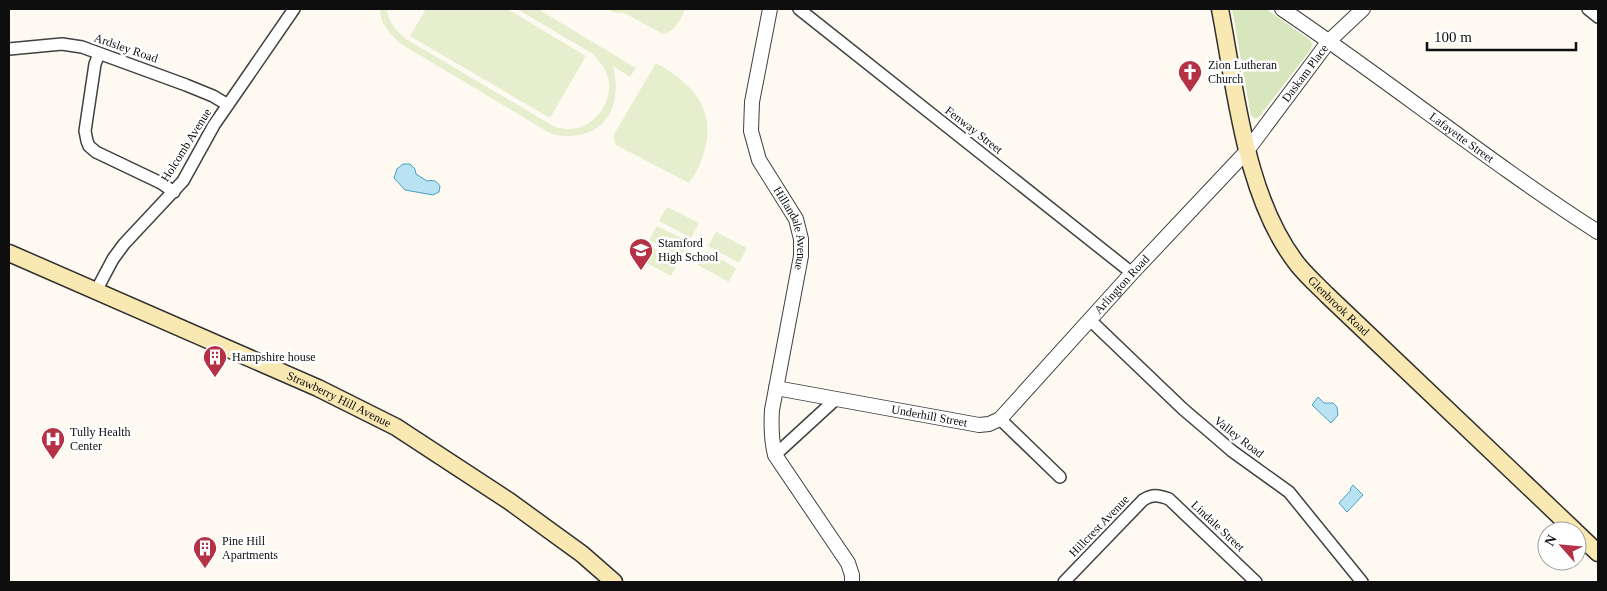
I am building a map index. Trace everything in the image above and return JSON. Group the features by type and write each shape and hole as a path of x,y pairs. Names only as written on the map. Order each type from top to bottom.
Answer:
{"main road":[{"name":"Glenbrook Road","path":"1220,9 1246,152 1267,212 1281,239 1299,266 1326,295 1564,521"},
{"name":"Strawberry Hill Avenue","path":"9,253 301,380 396,427 509,501 582,554 614,582"},
{"name":"Glenbrook Road","path":"1587,542 1598,553"}],"street":[{"name":"Holcomb Avenue","path":"96,290 113,259 124,244 183,181 204,142 294,9"},
{"name":"Hillandale Avenue","path":"770,9 752,102 751,132 759,160 796,219 801,238 801,256 770,430 775,455 848,563 852,582"},
{"name":"Fenway Street","path":"799,9 1132,273"},
{"name":"Daskam Place","path":"1246,152 1329,40 1282,9"},
{"path":"1329,40 1363,9"},
{"path":"1588,9 1598,17"},
{"name":"Lafayette Street","path":"1329,40 1545,198 1598,232"},
{"name":"Ardsley Road","path":"9,49 62,44 82,47 186,84 228,105"},
{"path":"99,54 95,64 85,131 86,141 96,152 161,183 174,192"},
{"name":"Arlington Road","path":"1000,419 1132,273 1246,152"},
{"name":"Valley Road","path":"1090,320 1203,426 1232,451 1289,492 1362,582"},
{"name":"Underhill Street","path":"776,388 978,425 989,424 1000,419"},
{"path":"775,455 836,399"},
{"path":"1000,419 1060,477"},
{"name":"Hillcrest Avenue","path":"1064,582 1143,500 1150,496 1158,495"},
{"name":"Lindale Street","path":"1158,495 1169,500 1256,582"}],"green space":[{"path":"380,9 387,9 391,22 406,39 558,128 571,129 581,127 598,115 608,97 608,77 604,68 593,54 517,9 538,9 636,68 630,77 613,66 616,92 609,114 602,123 593,130 581,134 560,136 548,132 401,44 384,24"},
{"path":"426,9 507,9 586,56 550,118 410,36"},
{"path":"608,9 685,9 677,24 667,33 663,34 624,13 612,12"},
{"path":"1232,9 1266,9 1310,40 1312,44 1311,49 1258,118 1251,116"},
{"path":"656,63 681,79 698,99 704,110 707,123 707,137 704,152 698,168 689,183 616,145 613,136"},
{"path":"667,207 699,223 691,238 659,221"},
{"path":"657,226 689,242 681,257 649,240"},
{"path":"716,232 747,248 739,263 708,246"},
{"path":"647,245 679,261 671,276 639,259"},
{"path":"706,251 736,268 729,282 698,265"}],"water":[{"path":"403,164 410,164 415,169 416,174 427,181 437,183 440,186 439,192 433,195 405,190 394,178 397,169"},
{"path":"1318,397 1324,403 1333,403 1337,407 1338,415 1331,423 1312,405"},
{"path":"1353,485 1363,495 1347,512 1339,503"}],"place":[{"name":"Zion Lutheran Church","path":"1190,93"},
{"name":"Stamford High School","path":"641,271"},
{"name":"Hampshire house","path":"215,378"},
{"name":"Tully Health Center","path":"53,460"},
{"name":"Pine Hill Apartments","path":"205,569"}]}
